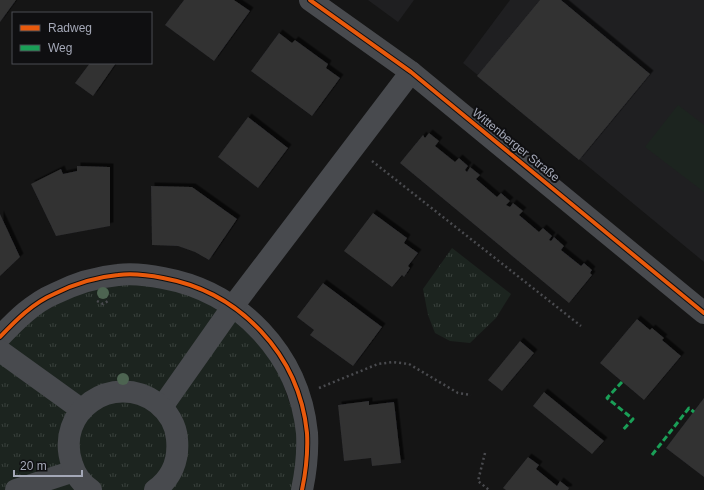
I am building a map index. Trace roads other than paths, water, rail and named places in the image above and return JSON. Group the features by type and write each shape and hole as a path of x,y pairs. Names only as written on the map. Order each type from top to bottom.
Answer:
{"street":[{"name":"Wittenberger Straße","path":"310,0 411,72 704,313"},
{"path":"162,407 233,306 411,72"},
{"path":"0,337 20,316 53,294 85,281 118,275 147,275 179,281 210,292 233,306 266,335 288,368 299,396 304,416 307,448 302,490"},
{"path":"0,351 82,410"},
{"path":"91,490 74,471 69,456 68,439 73,424 82,410 95,398 112,392 130,391 147,396 162,407 171,419 177,434 178,449 168,486"},
{"path":"16,490 74,471"}]}
